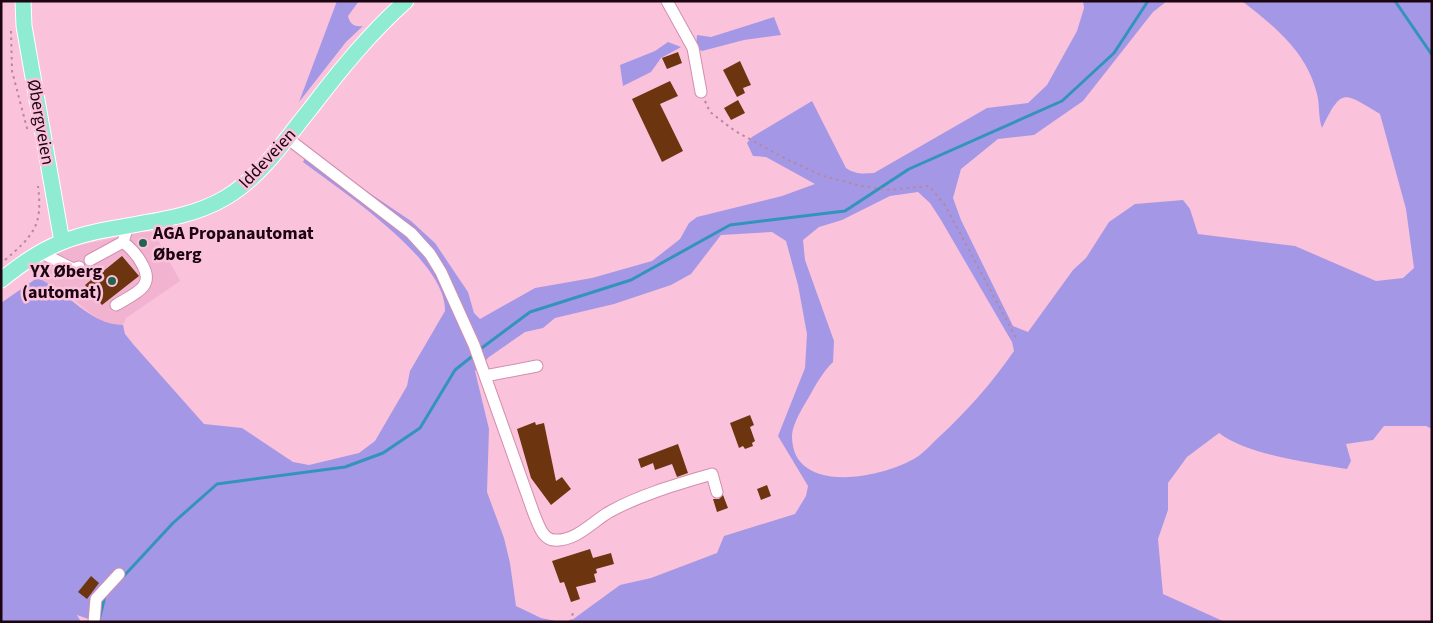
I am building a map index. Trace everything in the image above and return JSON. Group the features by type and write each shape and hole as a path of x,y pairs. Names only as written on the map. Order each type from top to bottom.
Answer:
{"main road":[{"name":"Øbergveien","path":"23,1 24,26 62,242"},
{"name":"Iddeveien","path":"1,280 40,252 62,242 189,214 227,197 256,175 360,46 406,1"}],"street":[{"path":"667,1 693,48 701,92"},
{"path":"287,138 411,233 430,254 456,303 485,376 540,530 553,540 567,539 610,511 712,474 717,492"},
{"path":"90,260 122,242 128,226"},
{"path":"116,304 141,289 148,281 149,275 136,252 122,242"},
{"path":"40,252 73,269 79,268"},
{"path":"485,376 537,366"},
{"path":"94,622 96,599 120,574"}],"path":[{"path":"11,28 12,71 29,135"},
{"path":"701,92 710,112 735,131 788,160 823,176 887,190 929,186 945,206 1016,338"},
{"path":"1,263 22,245 36,229 40,209 38,184"},
{"path":"571,622 573,612"}],"shaded area":[{"path":"337,1 359,1 348,16 353,25 363,26 346,42 299,102"},
{"path":"1083,1 1167,1 1153,12 1083,101 1034,135 998,139 961,169 953,198 961,220 1013,326 1028,332 1073,270 1086,258 1109,222 1135,204 1183,200 1190,209 1198,234 1295,246 1376,281 1403,278 1414,268 1406,209 1380,114 1358,101 1345,97 1334,105 1322,128 1317,94 1306,65 1277,30 1242,1 1432,1 1432,429 1426,426 1384,426 1373,440 1346,444 1351,461 1347,469 1280,457 1246,447 1231,441 1219,433 1187,457 1168,483 1168,510 1158,539 1163,594 1225,622 561,622 97,622 77,615 81,622 1,622 1,303 37,278 48,283 99,319 123,325 125,334 133,344 204,424 242,428 293,462 309,465 359,453 375,441 407,386 410,371 445,311 441,291 429,270 411,249 365,208 303,162 310,148 359,186 411,221 435,243 468,292 474,313 480,319 535,288 592,278 652,261 680,239 689,223 697,217 782,196 815,184 766,157 753,156 747,143 752,137 812,101 846,168 866,173 874,173 987,108 1028,103 1047,85 1077,31 1084,8","holes":["918,192 930,203 941,220 1012,342 1014,351 969,407 917,457 902,465 863,476 842,477 822,475 806,468 796,455 792,435 794,425 801,410 820,378 833,362 834,341 805,260 803,240 819,227 842,220 890,196","772,232 786,241 798,285 807,334 805,368 778,436 808,486 806,496 795,514 724,536 717,553 651,578 620,585 572,620 561,622 541,618 516,606 510,563 504,538 487,492 489,429 475,371 489,357 525,332 543,328 555,318 614,304 671,285 691,274 721,235"]},
{"path":"774,17 781,35 744,40 702,51 696,47 697,35 711,37"},
{"path":"668,42 681,47 661,58 651,72 623,86 620,65 655,51"},
{"path":"140,232 161,232 158,240 180,281 126,318 123,325 110,325 91,314 67,294 37,278 39,266 68,248"}],"building":[{"path":"678,52 682,63 667,69 662,58"},
{"path":"740,61 751,85 743,88 745,93 737,97 723,70"},
{"path":"670,81 678,96 660,104 683,151 662,162 632,99"},
{"path":"738,100 745,113 731,120 724,108"},
{"name":"YX Øberg (automat)","path":"122,256 139,276 102,305 85,285 91,280 84,272 86,266 95,266 101,273"},
{"path":"750,415 754,425 750,427 755,441 752,443 753,446 745,449 743,446 739,448 730,423"},
{"path":"535,422 536,425 544,423 556,481 562,477 571,489 551,505 531,478 517,429"},
{"path":"678,444 688,473 677,477 672,464 655,470 653,463 641,468 638,459"},
{"path":"767,485 771,496 761,500 757,489"},
{"path":"723,495 728,508 717,512 713,499 719,499"},
{"path":"590,549 593,558 611,553 614,564 596,569 597,573 594,574 596,582 576,587 580,599 571,602 564,582 560,583 552,561"},
{"path":"91,576 99,583 87,599 78,592"}],"waterway":[{"path":"479,350 530,312 631,280 730,225 845,211 909,169 1062,101 1114,53 1148,1"},
{"path":"1395,1 1432,55"},
{"path":"122,578 173,523 217,484 345,467 383,453 420,428 455,370 475,354"},
{"path":"99,621 105,596"}],"place":[{"name":"AGA Propanautomat Øberg","path":"143,243"},
{"name":"YX Øberg (automat)","path":"112,281"}]}
